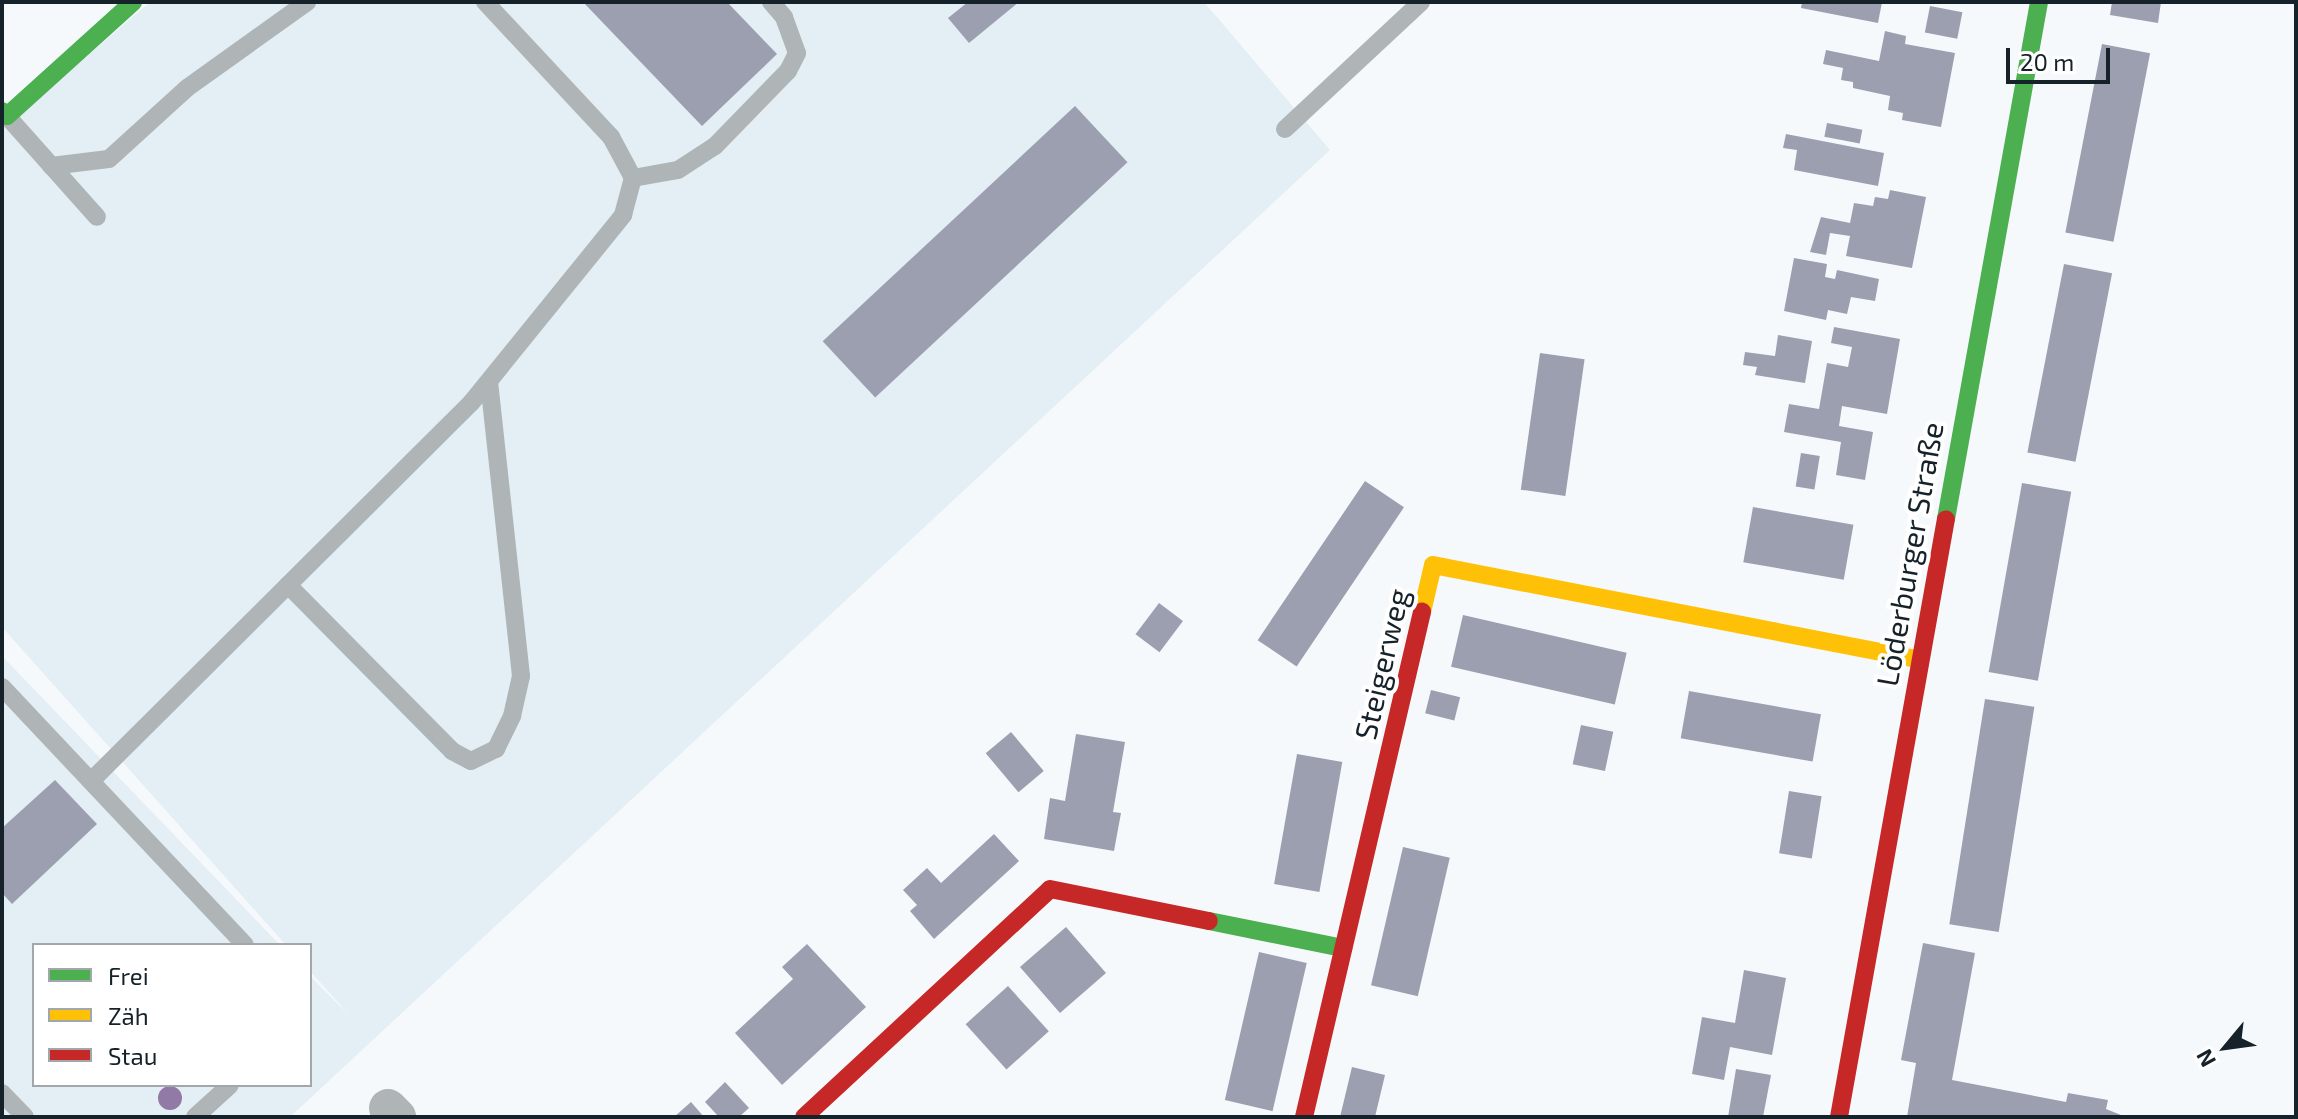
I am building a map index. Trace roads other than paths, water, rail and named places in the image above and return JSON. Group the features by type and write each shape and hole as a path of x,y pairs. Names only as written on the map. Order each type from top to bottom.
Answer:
{"street":[{"path":"4,114 133,2"},
{"name":"Löderburger Straße","path":"1839,1117 1918,659 2039,2"},
{"name":"Steigerweg","path":"1304,1117 1433,565 1918,659"},
{"path":"804,1117 1050,889 1343,948"}],"lane":[{"path":"51,166 109,159 187,88 307,2"},
{"path":"91,781 489,382 623,215 633,178 611,137 485,2"},
{"path":"633,178 678,170 715,146 788,71 797,53 784,17 771,2"},
{"path":"1285,129 1421,2"},
{"path":"4,114 97,217"},
{"path":"288,585 452,751 471,761 496,749 512,716 521,676 489,382"},
{"path":"2,687 243,943"},
{"path":"195,1117 228,1087"},
{"path":"2,1093 25,1117"}]}
